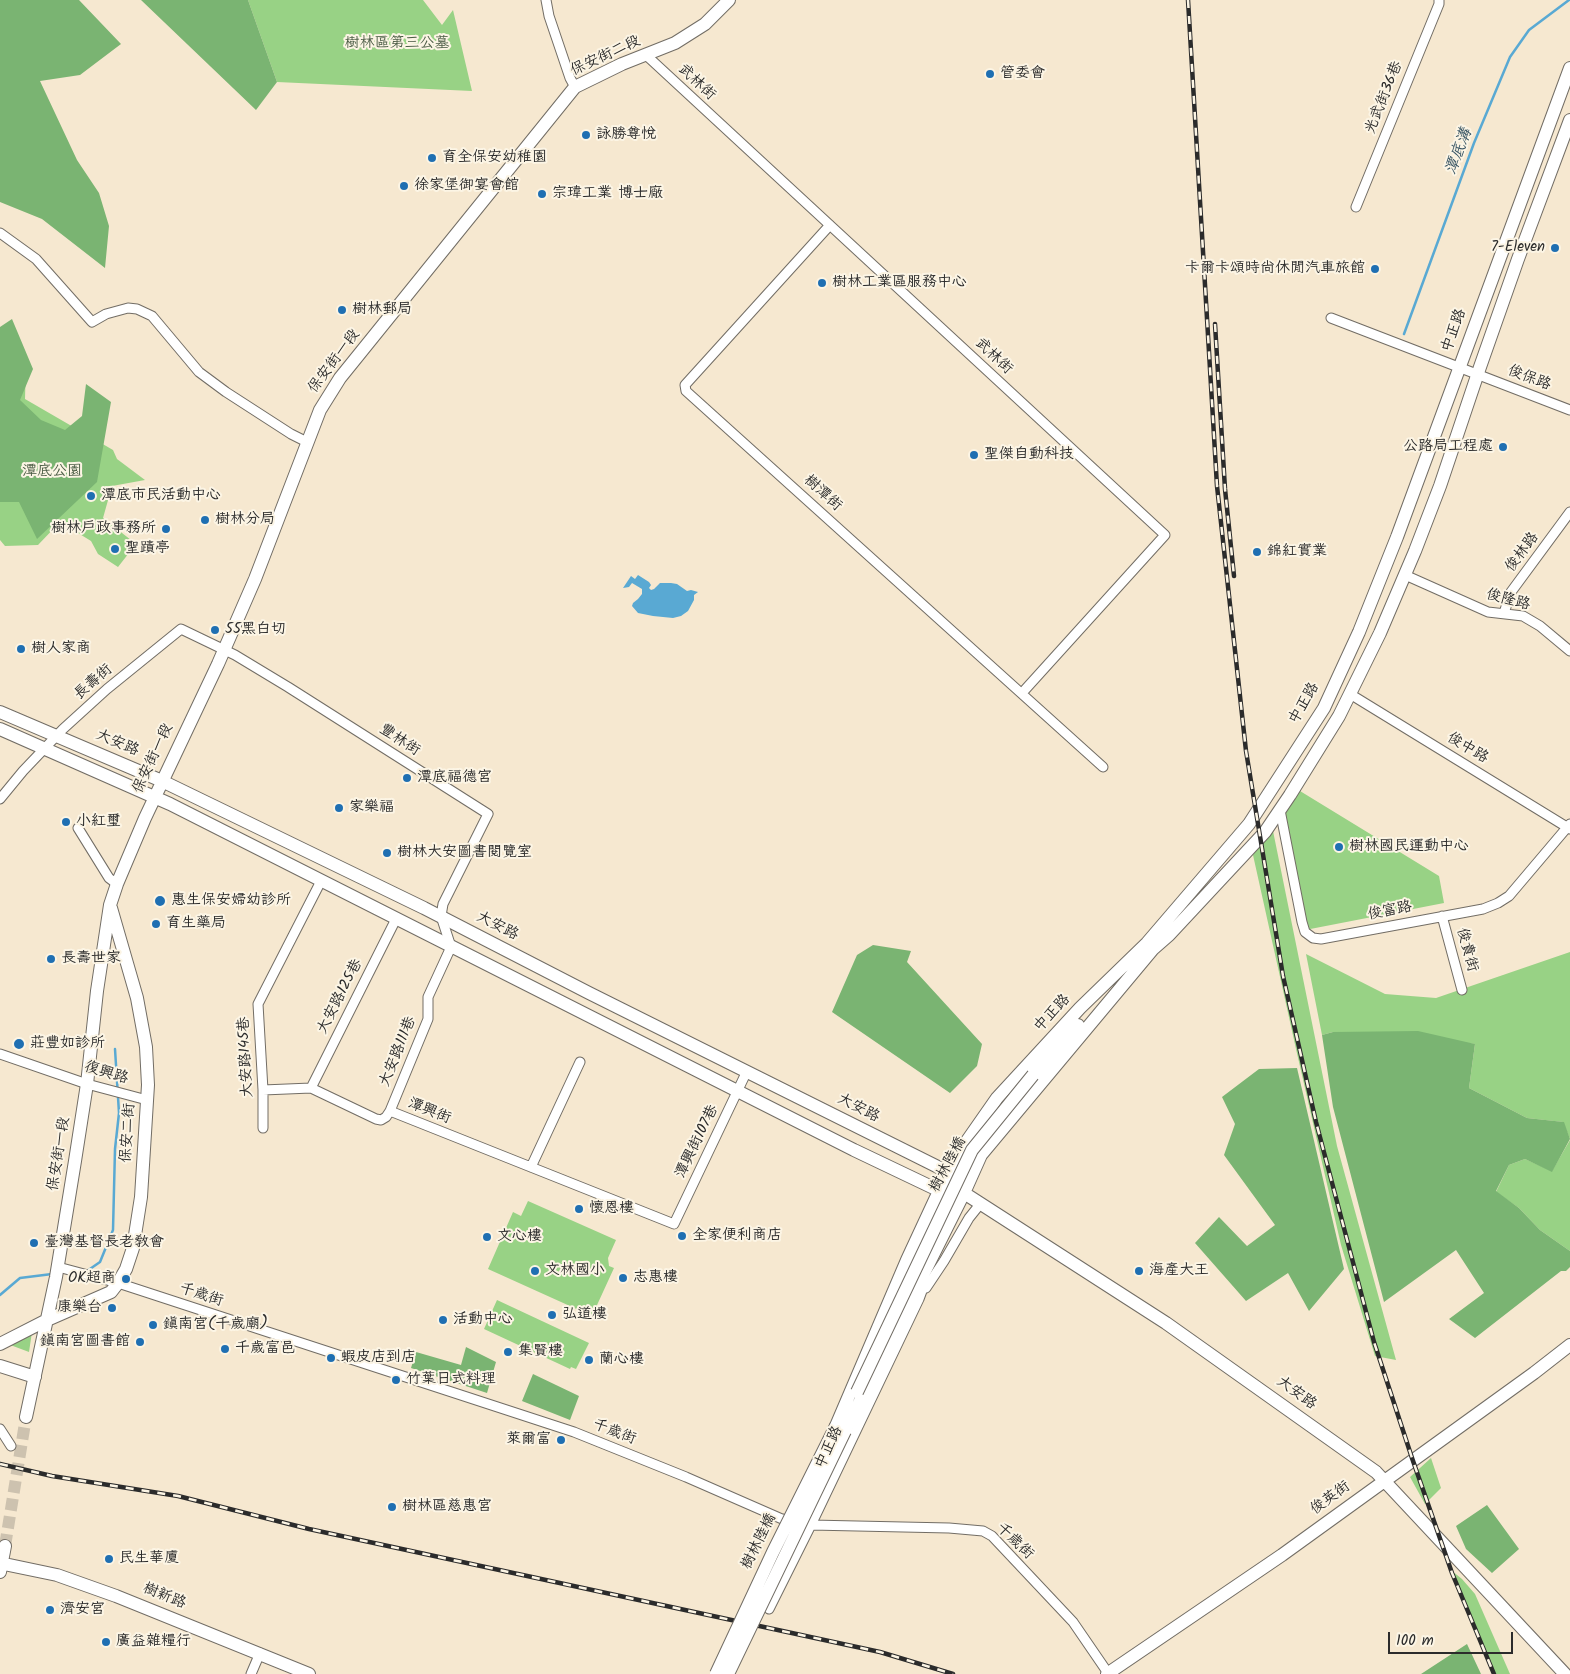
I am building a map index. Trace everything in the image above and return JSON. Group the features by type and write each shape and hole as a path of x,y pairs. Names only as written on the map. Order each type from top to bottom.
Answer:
{"street":[{"path":"546,0 549,16 570,78 575,87"},
{"name":"保安街二段","path":"494,187 575,87 592,78 668,47 705,24 730,0"},
{"name":"光武街36巷","path":"1356,207 1439,0"},
{"name":"武林街","path":"646,55 1165,535 1022,693"},
{"name":"中正路","path":"940,1242 981,1155 1249,824 1324,708 1359,632 1397,537 1570,68"},
{"name":"中正路","path":"907,1260 953,1161 997,1098 1080,1008 1150,946 1169,935 1255,844 1290,796 1339,716 1380,633 1440,486 1477,374 1570,120"},
{"name":"保安街一段","path":"26,1417 57,1272 87,1084 97,990 110,904 117,884 154,797 224,650 272,536 306,442 320,410 340,378 494,187"},
{"name":"樹潭街","path":"830,225 685,385 686,390 1103,768"},
{"path":"0,233 36,259 92,322 106,314 128,308 137,309 152,316 199,372 226,392 306,442"},
{"name":"俊保路","path":"1330,318 1570,410"},
{"path":"1443,411 1463,419"},
{"name":"俊林路","path":"1504,613 1511,592 1570,512"},
{"name":"俊隆路","path":"1405,575 1488,612 1523,616 1540,626 1570,651"},
{"name":"長壽街","path":"0,799 56,736 108,689 181,629 224,650"},
{"name":"豐林街","path":"224,650 288,687 488,814 443,904 441,916"},
{"name":"俊中路","path":"1350,694 1569,826"},
{"name":"大安路","path":"0,712 162,781 441,916 948,1172 964,1193 1207,1350 1376,1472 1565,1674"},
{"name":"大安路","path":"0,729 154,797 854,1150 940,1190 964,1193"},
{"path":"1275,784 1290,796"},
{"name":"俊富路","path":"1280,810 1305,932 1313,938 1321,939 1483,909 1498,904 1509,896 1569,826"},
{"path":"78,828 109,878 117,884"},
{"name":"大安路145巷","path":"263,1128 264,1090 258,1004 321,881"},
{"name":"保安二街","path":"0,1344 47,1320 111,1292 126,1268 133,1248 140,1206 147,1100 146,1047 137,998 110,904"},
{"path":"441,916 451,947"},
{"name":"俊貴街","path":"1442,916 1462,990"},
{"name":"大安路125巷","path":"310,1088 396,919"},
{"name":"樹林陸橋","path":"728,1674 840,1428 972,1150 1033,1075 1150,946"},
{"name":"大安路111巷","path":"390,1111 428,1019 428,997 451,947"},
{"name":"復興路","path":"0,1054 87,1084 147,1100"},
{"path":"530,1167 580,1062"},
{"name":"潭興街107巷","path":"674,1224 747,1072"},
{"name":"潭興街","path":"264,1090 310,1088 381,1120 390,1111 674,1224"},
{"path":"919,1299 969,1218 981,1203"},
{"path":"919,1299 940,1242"},
{"name":"樹林陸橋","path":"716,1674 773,1552 940,1242"},
{"name":"樹林陸橋","path":"840,1428 907,1260"},
{"name":"千歲街","path":"57,1272 73,1271 118,1283 574,1432 636,1456 782,1519 811,1525 983,1531 992,1536 1073,1622 1107,1674"},
{"name":"中正路","path":"769,1610 919,1299"},
{"name":"俊英街","path":"1107,1674 1282,1555 1570,1345"},
{"path":"0,1366 34,1377"},
{"path":"0,1429 11,1446"},
{"path":"1,1566 6,1546"},
{"name":"樹新路","path":"1,1566 57,1575 116,1596 309,1674"},
{"path":"251,1674 260,1653"}],"green space":[{"path":"0,0 79,0 121,44 80,75 40,81 77,160 99,193 109,226 105,268 42,219 0,202"},
{"path":"141,0 248,0 277,82 256,110"},
{"name":"樹林區第三公墓","path":"248,0 423,0 442,25 453,10 472,91 277,82"},
{"name":"潭底公園","path":"12,319 33,369 20,400 41,420 65,430 82,416 86,384 111,402 97,482 37,539 19,502 0,502 0,327"},
{"name":"潭底公園","path":"26,361 25,399 113,450 117,459 145,480 112,486 103,518 136,544 118,567 98,554 91,541 60,522 38,545 5,546 0,540 0,365"},
{"name":"樹林國民運動中心","path":"1300,791 1439,876 1444,903 1300,931 1280,818"},
{"path":"1272,826 1337,1146 1396,1360 1375,1356 1341,1245 1253,855"},
{"path":"873,945 911,951 907,962 982,1044 977,1066 950,1093 832,1012 857,955"},
{"path":"1570,952 1570,1139 1563,1122 1527,1118 1469,1088 1475,1044 1333,1032 1322,1035 1306,954 1385,994 1436,998"},
{"path":"1418,1031 1475,1044 1469,1088 1527,1118 1564,1122 1570,1139 1552,1172 1525,1159 1509,1165 1496,1191 1519,1208 1540,1230 1570,1251 1570,1267 1566,1271 1561,1271 1475,1338 1449,1319 1484,1293 1456,1250 1384,1302 1333,1107 1322,1035 1333,1032"},
{"path":"1297,1068 1344,1269 1309,1311 1288,1273 1246,1301 1195,1243 1219,1217 1247,1246 1275,1225 1224,1155 1235,1124 1222,1097 1259,1069"},
{"path":"1570,1140 1570,1251 1540,1230 1519,1208 1496,1192 1509,1165 1525,1159 1552,1171"},
{"path":"528,1201 616,1240 608,1258 609,1266 614,1268 592,1316 488,1269 513,1212 521,1216"},
{"path":"497,1300 589,1343 576,1369 571,1367 570,1369 484,1329"},
{"path":"32,1332 29,1352 5,1343"},
{"path":"466,1347 496,1362 487,1393 411,1368 416,1352 461,1365"},
{"path":"533,1374 579,1396 570,1420 522,1401"},
{"path":"1431,1458 1441,1488 1425,1504 1410,1477"},
{"path":"1487,1505 1519,1549 1492,1573 1466,1549 1456,1526"},
{"path":"1452,1571 1475,1594 1510,1674 1493,1674"},
{"path":"1467,1644 1481,1674 1421,1674"}],"water":[{"path":"638,575 649,582 651,590 660,583 671,583 677,584 687,591 698,592 694,595 694,600 688,611 681,616 673,618 638,613 632,606 642,594 642,589 632,583 629,587 623,588 631,576 635,579"}],"waterway":[{"name":"潭底溝","path":"1404,334 1474,143 1510,57 1529,30 1569,0"},
{"path":"87,1271 100,1262 113,1230 115,1149 119,1113 115,1049"},
{"path":"0,1295 20,1278 52,1274"}],"tunnel":[{"path":"5,1546 26,1417"}],"railway":[{"path":"1188,0 1217,486 1246,751 1283,976 1316,1122 1374,1342 1452,1573 1494,1674"},
{"path":"1215,324 1225,489 1234,576"},
{"path":"0,1464 52,1476 178,1496 309,1529 880,1652 953,1674"}],"place":[{"name":"管委會","path":"990,74"},
{"name":"詠勝尊悅","path":"586,135"},
{"name":"育全保安幼稚園","path":"432,158"},
{"name":"徐家堡御宴會館","path":"404,186"},
{"name":"宗瑋工業 博士廠","path":"542,194"},
{"name":"7-Eleven","path":"1555,248"},
{"name":"卡爾卡頌時尚休閒汽車旅館","path":"1375,269"},
{"name":"樹林工業區服務中心","path":"822,283"},
{"name":"樹林郵局","path":"342,310"},
{"name":"公路局工程處","path":"1503,447"},
{"name":"聖傑自動科技","path":"974,455"},
{"name":"潭底市民活動中心","path":"91,496"},
{"name":"樹林分局","path":"205,520"},
{"name":"樹林戶政事務所","path":"166,529"},
{"name":"聖蹟亭","path":"115,549"},
{"name":"錦紅實業","path":"1257,552"},
{"name":"55黑白切","path":"215,630"},
{"name":"樹人家商","path":"21,649"},
{"name":"潭底福德宮","path":"407,778"},
{"name":"家樂福","path":"339,808"},
{"name":"小紅璽","path":"66,822"},
{"name":"樹林國民運動中心","path":"1339,847"},
{"name":"樹林大安圖書閱覽室","path":"387,853"},
{"name":"惠生保安婦幼診所","path":"160,901"},
{"name":"育生藥局","path":"156,924"},
{"name":"長壽世家","path":"51,959"},
{"name":"莊豐如診所","path":"19,1044"},
{"name":"懷恩樓","path":"579,1209"},
{"name":"全家便利商店","path":"682,1236"},
{"name":"文心樓","path":"487,1237"},
{"name":"臺灣基督長老教會","path":"34,1243"},
{"name":"文林國小","path":"535,1271"},
{"name":"海產大王","path":"1139,1271"},
{"name":"志惠樓","path":"623,1278"},
{"name":"OK超商","path":"126,1279"},
{"name":"康樂台","path":"112,1308"},
{"name":"弘道樓","path":"552,1315"},
{"name":"活動中心","path":"443,1320"},
{"name":"鎮南宮(千歲廟)","path":"153,1325"},
{"name":"鎮南宮圖書館","path":"140,1342"},
{"name":"千歲富邑","path":"225,1349"},
{"name":"集賢樓","path":"508,1352"},
{"name":"蝦皮店到店","path":"331,1358"},
{"name":"蘭心樓","path":"589,1360"},
{"name":"竹葉日式料理","path":"396,1380"},
{"name":"萊爾富","path":"561,1440"},
{"name":"樹林區慈惠宮","path":"392,1507"},
{"name":"民生華廈","path":"109,1559"},
{"name":"濟安宮","path":"50,1610"},
{"name":"廣益雜糧行","path":"106,1642"}]}
